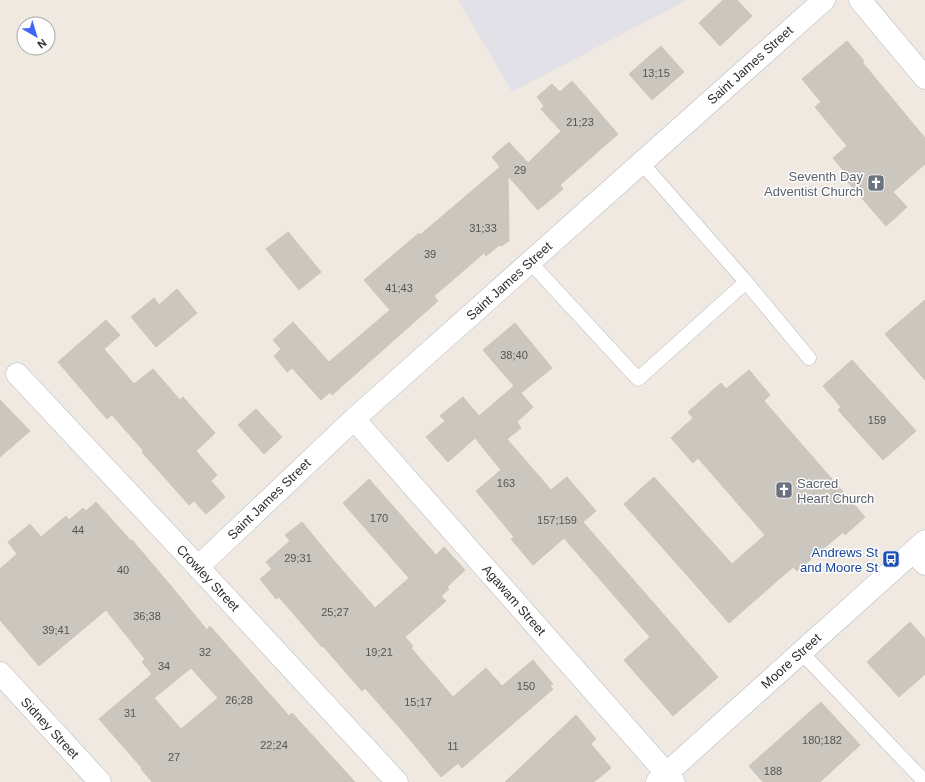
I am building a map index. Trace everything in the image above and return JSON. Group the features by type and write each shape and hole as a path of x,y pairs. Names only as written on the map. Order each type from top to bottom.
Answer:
{"street":[{"name":"Saint James Street","path":"198,567 354,419 824,0"},
{"path":"860,0 925,78"},
{"name":"Crowley Street","path":"17,374 397,782"},
{"name":"Agawam Street","path":"354,419 666,779"},
{"name":"Moore Street","path":"666,779 801,652 921,552"},
{"name":"Sidney Street","path":"0,673 100,782"}],"lane":[{"path":"641,162 746,282 809,358"},
{"path":"530,262 638,379 746,282"},
{"path":"801,652 925,782"}],"shaded area":[{"path":"458,0 687,0 512,92"}],"building":[{"path":"723,0 737,0 752,16 720,46 699,23"},
{"path":"847,41 864,61 862,62 925,138 925,164 893,192 907,207 886,226 841,174 844,171 833,158 847,146 815,107 821,102 802,79"},
{"path":"661,46 684,72 652,100 629,74"},
{"path":"572,81 618,134 560,185 563,189 538,210 508,176 509,241 498,246 486,256 484,253 434,296 438,301 332,395 330,392 321,400 292,368 287,372 274,356 281,349 273,340 293,322 329,362 390,310 364,280 500,167 492,157 509,142 528,163 561,131 541,109 544,106 537,97 552,84 560,92"},
{"path":"288,232 321,272 299,290 266,249"},
{"path":"177,289 197,313 156,347 131,317 154,298 159,305"},
{"path":"925,300 925,380 885,334"},
{"path":"106,320 120,335 104,349 134,384 153,369 180,400 183,397 215,433 196,451 217,475 211,481 225,497 206,514 194,501 189,505 142,452 143,450 112,415 107,419 58,362"},
{"path":"515,323 552,368 521,393 533,407 517,422 521,428 507,439 551,490 567,477 596,511 583,522 718,677 673,716 624,660 650,637 564,538 533,565 511,539 514,537 476,491 501,470 475,438 448,462 426,437 445,421 440,416 463,397 479,416 514,386 483,350"},
{"path":"852,360 916,431 883,460 838,410 841,407 823,386"},
{"name":"Sacred Heart Church","path":"749,370 770,395 764,401 865,517 845,535 843,532 797,571 793,567 729,623 624,504 654,477 732,564 765,535 698,458 693,463 671,438 693,418 688,412 721,383 726,389"},
{"path":"0,400 30,431 0,457"},
{"path":"256,409 282,437 264,454 238,425"},
{"path":"369,479 436,555 444,547 465,570 447,587 449,589 441,596 446,601 405,637 413,646 411,648 453,697 486,668 502,686 533,660 553,684 550,686 553,689 462,768 458,763 441,777 365,688 362,691 279,597 276,599 260,579 272,569 266,562 290,541 285,535 302,522 375,608 409,578 343,503"},
{"path":"96,502 131,541 132,540 207,630 210,626 289,716 292,713 355,782 152,782 141,769 142,768 99,719 152,674 142,662 145,659 106,610 39,666 0,620 0,569 17,554 8,542 30,524 41,537 66,516 69,520 83,508 86,511","holes":["191,668 218,698 181,729 154,698"]},
{"path":"910,622 925,639 925,674 899,697 867,662"},
{"path":"821,702 860,745 820,782 763,782 749,766"},
{"path":"576,715 596,739 591,744 611,768 594,782 505,782"}],"place":[{"name":"Seventh Day Adventist Church","path":"876,183"},
{"name":"Sacred Heart Church","path":"784,490"},
{"name":"Andrews St and Moore St","path":"891,559"}]}
